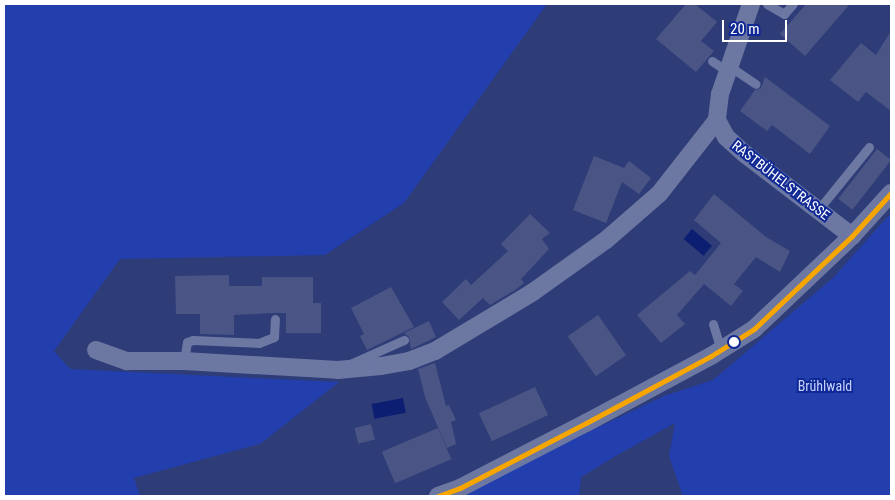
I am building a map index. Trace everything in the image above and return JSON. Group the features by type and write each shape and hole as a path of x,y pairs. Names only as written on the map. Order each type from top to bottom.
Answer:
{"street":[{"path":"96,350 127,361 184,361 338,370 409,361 435,351 533,292 606,240 659,194 717,120 720,94 751,4"},
{"name":"RASTBÜHELSTRASSE","path":"717,120 726,137 852,236"},
{"path":"438,496 460,488 586,423 721,350 754,329 852,236 891,193"}],"lane":[{"path":"767,4 784,14 793,4"},
{"path":"712,61 756,84"},
{"path":"818,210 869,147"},
{"path":"184,361 184,347 187,342 193,340 259,343 274,337 275,319"},
{"path":"713,324 721,350"},
{"path":"338,370 404,340"}],"green space":[{"path":"4,4 547,4 404,203 325,255 120,259 54,351 70,369 339,382 260,444 134,478 140,496 4,496"},
{"name":"Brühlwald","path":"891,213 891,496 683,496 669,456 675,423 581,477 579,496 453,496 664,396 713,380 833,278"}],"shaded area":[{"path":"692,229 712,246 704,256 684,239"},
{"path":"403,398 406,413 374,419 372,404"}],"building":[{"path":"686,4 695,4 717,22 701,41 714,51 696,72 656,39"},
{"path":"806,4 850,4 805,56 780,34"},
{"path":"891,31 891,111 866,92 858,102 830,80 861,43 876,55"},
{"path":"765,77 830,126 810,154 772,125 767,131 740,111 755,90 761,88"},
{"path":"877,149 891,160 852,210 838,199"},
{"path":"594,156 624,168 629,161 651,178 639,194 622,182 606,223 573,210"},
{"path":"714,194 766,237 790,251 780,272 756,257 734,284 743,291 731,306 704,284 677,315 685,324 661,343 637,315 690,271 695,275 721,243 694,220"},
{"path":"530,214 550,233 542,239 549,249 521,279 524,283 490,305 483,298 459,320 442,302 466,279 471,285 508,251 501,244"},
{"path":"229,275 229,286 262,286 262,277 313,277 313,303 321,303 321,333 286,333 286,313 275,313 234,315 234,335 200,334 200,314 176,314 175,276"},
{"path":"391,287 414,327 367,350 360,336 364,334 351,308"},
{"path":"598,315 626,355 596,376 568,336"},
{"path":"429,321 436,337 411,349 409,337 404,333"},
{"path":"435,363 446,406 449,405 456,420 451,422 456,444 447,448 425,397 418,369"},
{"path":"535,387 548,415 492,441 479,413"},
{"path":"371,424 375,440 358,444 355,428"},
{"path":"438,428 451,459 395,483 382,452"}],"transit line":[{"path":"438,496 460,488 586,423 711,356 754,329 852,236 891,193"}]}
